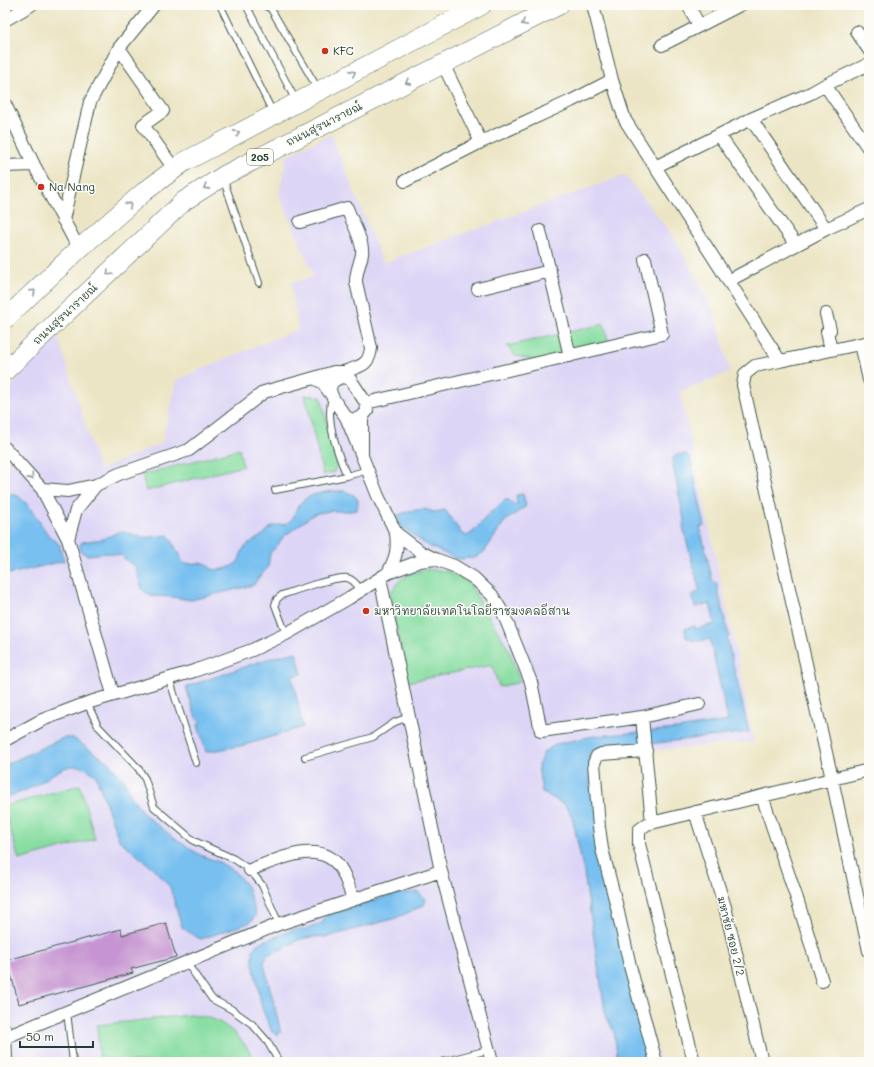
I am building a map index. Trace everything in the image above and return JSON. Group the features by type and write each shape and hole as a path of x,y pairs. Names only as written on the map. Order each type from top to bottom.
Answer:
{"main road":[{"path":"5,319 79,249 144,192 184,162 482,5"},
{"name":"ถนนสุรนารายณ์","path":"5,371 184,201 223,176 559,5"}],"street":[{"path":"5,20 31,5"},
{"path":"593,5 612,80 625,120 780,360"},
{"path":"688,5 699,25"},
{"path":"662,45 740,5"},
{"path":"63,220 90,102 119,48 148,6"},
{"path":"857,32 869,50"},
{"path":"119,48 163,112 143,125 175,170"},
{"path":"443,64 481,142"},
{"path":"655,167 751,119 811,93 824,85 869,64"},
{"path":"405,181 481,142 571,101 612,80"},
{"path":"824,85 869,149"},
{"path":"5,104 34,165 79,249"},
{"path":"751,119 826,229"},
{"path":"719,135 796,245"},
{"path":"5,166 34,165"},
{"path":"300,222 347,208 362,246 362,254 356,271 356,282 371,348 370,356 368,361 347,375 335,379 330,386 331,395"},
{"path":"728,281 826,229 869,209"},
{"path":"540,231 570,356"},
{"path":"366,403 662,334 645,259"},
{"path":"478,289 550,271"},
{"path":"826,314 830,330 827,332 830,350"},
{"path":"869,380 865,343 756,366 745,374 743,385 832,779 869,951"},
{"path":"42,490 68,491 96,485 119,474 189,450 264,392 334,372 347,375 366,403 367,411 362,417 353,420 346,417"},
{"path":"314,378 323,383 346,417 378,496 396,533 397,545 395,559 384,575 409,717 441,871 492,1062"},
{"path":"362,417 362,456"},
{"path":"5,448 42,490 68,539 113,694"},
{"path":"68,539 76,510 96,485"},
{"path":"396,533 422,552 435,559 454,566 474,578 492,595 504,615 531,682 541,730 642,717 699,704"},
{"path":"5,740 42,720 87,703 194,671 252,650 286,634 384,575 420,561 435,559"},
{"path":"642,717 652,822"},
{"path":"646,750 601,754 594,763 602,849 630,966 656,1062"},
{"path":"694,1062 639,844 639,830 652,822 869,770"},
{"path":"762,796 798,902 822,981"},
{"name":"มหาชัย ซอย 2/2","path":"695,812 724,907 762,1062"},
{"path":"250,870 287,856 314,852 323,853 334,860 342,870 353,900"},
{"path":"6,1062 6,1033 67,1012 279,924 441,871"}],"lane":[{"path":"220,5 274,114"},
{"path":"247,5 296,102"},
{"path":"264,5 271,9 319,90"},
{"path":"223,176 259,283"},
{"path":"331,395 329,414 347,476"},
{"path":"275,490 347,476 368,470"},
{"path":"286,634 275,605 277,599 282,595 334,579 345,578 356,583 361,590"},
{"path":"170,678 196,763"},
{"path":"87,703 98,726 138,768 145,779 154,807 194,840 234,859 250,870 262,885 279,924"},
{"path":"305,757 373,736 395,722 409,717"},
{"path":"186,962 212,999 231,1009 252,1024 267,1041 279,1062"},
{"path":"67,1012 73,1062"},
{"path":"442,1062 488,1050"}],"shaded area":[{"name":"มหาวิทยาลัยเทคโนโลยีราชมงคลอีสาน","path":"331,134 383,263 625,175 673,236 706,295 718,324 730,372 680,392 738,660 754,742 646,751 597,758 600,824 660,1062 5,1062 5,391 58,336 99,470 162,443 176,381 298,329 291,283 314,276 279,194 287,156"}],"green space":[{"path":"604,324 609,344 541,360 527,359 514,355 507,346"},
{"path":"305,395 321,397 337,465 334,472 323,475"},
{"path":"239,449 243,466 146,491 142,475"},
{"path":"426,569 447,571 469,583 509,650 520,682 499,687 492,665 408,682 390,595 400,580"},
{"path":"80,785 95,839 19,860 5,811 5,806"},
{"path":"190,1015 209,1018 232,1030 243,1042 254,1062 100,1062 97,1025"}],"water":[{"path":"686,454 690,458 705,526 700,527 713,582 716,582 729,637 727,638 749,732 591,751 589,754 590,781 650,1062 618,1062 614,1031 606,1018 584,873 573,820 565,805 542,792 538,766 544,752 556,744 594,736 677,729 728,721 710,639 694,642 686,637 685,629 695,626 695,629 715,624 710,604 695,607 692,597 695,593 700,592 683,527 684,519 672,461 675,455"},
{"path":"344,491 354,495 358,500 357,510 329,511 314,514 283,537 270,553 268,568 258,578 254,585 191,600 173,597 150,596 142,589 135,566 121,555 106,553 88,555 81,552 80,545 82,542 103,539 121,531 144,538 168,535 184,564 204,563 211,569 223,569 236,563 239,560 244,548 270,528 290,521 299,505 308,497 319,493"},
{"path":"7,493 18,496 29,506 49,536 59,544 64,561 5,575 5,494"},
{"path":"523,494 526,506 504,522 485,551 475,558 457,559 428,546 402,527 396,516 409,511 424,509 434,512 445,510 462,534 467,536 473,532 488,515 505,500 509,500 514,505 517,505 516,495"},
{"path":"296,652 302,674 292,676 303,727 245,745 206,752 198,725 201,721 196,718 186,687 267,659"},
{"path":"63,738 73,738 108,762 124,780 132,797 144,814 174,838 200,855 219,862 234,871 247,886 256,916 249,923 201,939 182,927 170,887 154,869 119,840 96,776 87,769 78,766 70,766 54,773 22,792 5,798 5,765"},
{"path":"418,892 426,899 424,905 396,918 327,937 315,937 296,941 285,948 268,955 264,964 281,1032 278,1035 272,1032 262,1008 253,963 253,951 257,944 295,929 304,930 322,923 326,916 395,894"}],"building":[{"path":"166,923 176,957 131,969 133,973 19,1004 7,960 121,929 122,935"}],"place":[{"name":"KFC","path":"325,51"},
{"name":"Na Nang","path":"41,187"},
{"name":"มหาวิทยาลัยเทคโนโลยีราชมงคลอีสาน","path":"366,611"}]}
